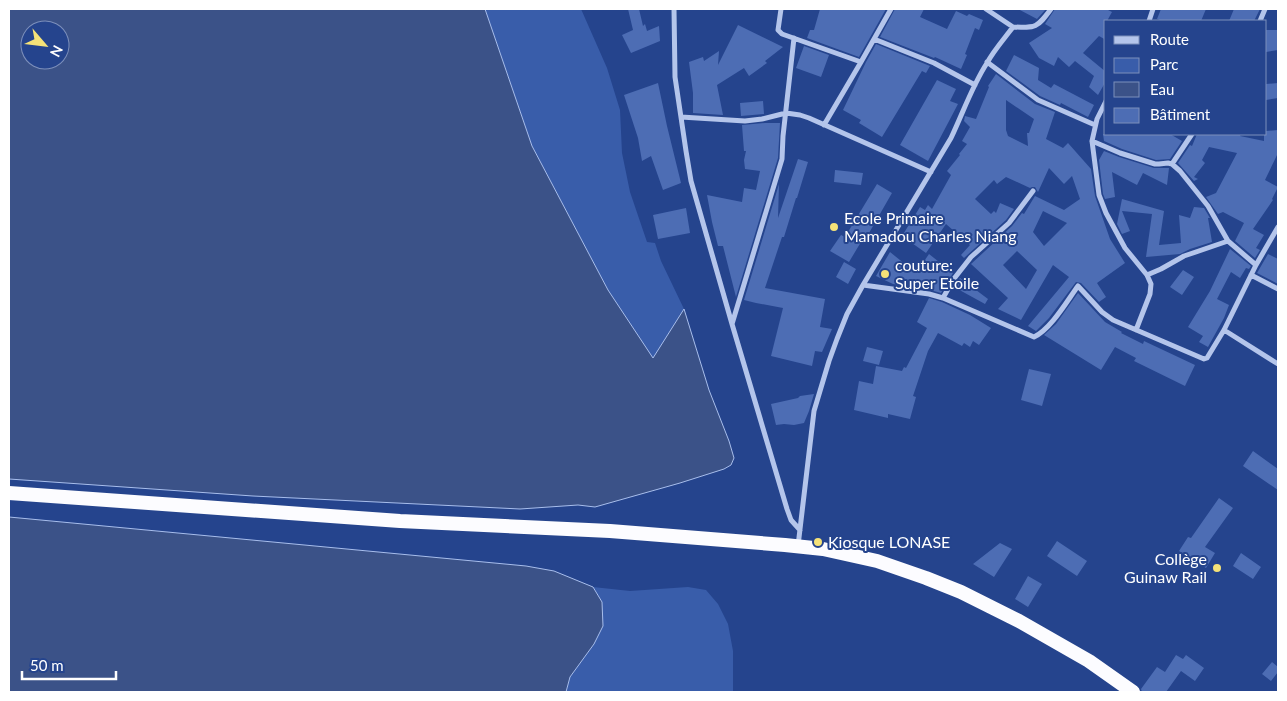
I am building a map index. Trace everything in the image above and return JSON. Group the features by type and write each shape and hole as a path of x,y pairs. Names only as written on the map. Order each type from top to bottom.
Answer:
{"highway":[{"path":"9,493 400,521 610,530 798,546 823,550 877,561 961,592 1019,621 1089,661 1134,692"}],"street":[{"path":"674,9 675,77 691,181 787,510 791,520 800,530"},
{"path":"781,9 779,32 862,62"},
{"path":"824,125 891,9"},
{"path":"986,9 1013,27 1028,28 1036,26 1051,9"},
{"path":"798,546 814,411 836,339 863,285 951,138 987,62 1013,27"},
{"path":"732,324 782,159 794,38"},
{"path":"874,40 934,63 975,85"},
{"path":"987,62 1038,100 1095,125"},
{"path":"1104,105 1095,125 1092,141 1099,195 1106,213 1125,248 1148,275 1151,284 1150,294 1136,330"},
{"path":"681,117 745,121 786,113 800,115 931,172"},
{"path":"1172,164 1189,135"},
{"path":"1092,141 1120,153 1155,164 1172,164 1180,171 1208,206 1228,241 1256,265"},
{"path":"943,298 953,280 972,257 1009,223 1033,190"},
{"path":"863,285 929,294 943,298 1030,337 1038,335 1056,317 1078,286 1102,312 1114,320 1204,359 1208,357 1224,330 1256,265 1278,227"},
{"path":"1148,275 1184,256 1228,241"},
{"path":"1251,276 1278,289"},
{"path":"1224,330 1278,364"}],"green space":[{"path":"485,9 581,9 607,68 620,110 622,153 630,192 647,242 655,243 661,261 684,309 653,359 608,290 532,146"},
{"path":"593,587 630,591 688,587 706,590 718,604 728,624 733,651 733,692 566,692 570,677 594,644 602,602"}],"water":[{"path":"9,9 485,9 532,146 608,290 653,358 684,309 709,390 734,458 731,465 724,469 595,507 578,505 520,509 253,496 9,479"},
{"path":"9,517 526,566 554,571 593,587 602,602 603,626 594,644 570,677 566,692 9,692"}],"building":[{"path":"628,9 639,9 643,26 645,24 647,31 659,26 660,41 631,53 622,35 633,30"},
{"path":"820,9 886,9 859,57 807,38 810,30 814,30"},
{"path":"895,9 924,9 920,17 947,29 956,11 983,20 979,30 975,28 961,69 935,57 880,37"},
{"path":"1018,9 1046,9 1037,19"},
{"path":"1055,9 1106,9 1112,12 1108,20 1104,20 1104,39 1099,36 1083,53 1104,70 1104,84 1098,95 1089,87 1094,76 1075,61 1069,67 1058,57 1054,66 1039,58 1029,43 1052,28 1045,24"},
{"path":"1161,9 1206,9 1201,20 1157,19"},
{"path":"1234,9 1260,9 1254,20 1229,20"},
{"path":"738,25 783,47 765,61 767,63 749,76 744,68 717,85 723,115 693,113 693,93 689,62 703,57 704,61 719,51 718,65"},
{"path":"1267,30 1278,30 1278,50 1267,52"},
{"path":"876,44 930,66 926,73 922,71 882,137 859,123 861,120 843,110"},
{"path":"804,46 829,55 821,77 796,68"},
{"path":"1014,55 1039,68 1038,80 1051,88 1054,84 1094,105 1088,117 1061,103 1060,105 1040,96 1006,71"},
{"path":"996,74 1035,104 1055,112 1046,139 1063,148 1068,143 1091,169 1095,196 1110,239 1125,263 1097,283 1106,297 1099,302 1081,283 1076,282 1049,318 1036,331 1028,326 1069,277 1053,265 1021,320 998,309 1008,298 971,264 1012,226 1022,213 1024,214 1035,196 1064,210 1080,199 1072,176 1064,184 1049,168 1038,192 1035,187 1030,188 1006,177 997,184 994,180 975,199 991,214 994,211 996,213 1000,203 1014,209 1006,220 964,258 961,255 970,245 946,224 926,253 902,236 920,207 925,210 928,205 932,209 951,175 947,171 967,144 962,141 970,127 964,121 965,116 976,119 988,86","holes":["1006,100 1034,119 1029,133 1027,133 1028,146 1008,136 1006,130","1043,211 1067,223 1044,246 1033,232","1017,251 1037,270 1026,289 1003,265"]},
{"path":"937,80 956,89 950,101 958,104 928,161 900,145"},
{"path":"658,83 681,183 663,190 651,156 642,161 638,138 624,95"},
{"path":"1278,83 1278,98 1267,100 1267,84"},
{"path":"763,101 764,114 741,116 740,103"},
{"path":"780,123 778,158 736,297 723,246 718,246 707,195 742,202 744,188 756,190 760,171 745,169 746,151 744,151 742,125"},
{"path":"1278,130 1278,153 1265,180 1278,187 1273,200 1253,229 1264,235 1256,248 1260,250 1255,258 1235,241 1244,223 1223,212 1218,214 1206,197 1216,193 1237,153 1209,147 1202,160 1205,163 1194,177 1198,179 1194,181 1178,163 1190,145 1192,146 1197,135 1240,135 1264,141 1264,135 1267,135 1267,131"},
{"path":"1103,134 1172,135 1182,141 1170,159 1156,160 1104,141"},
{"path":"1104,151 1154,168 1169,168 1167,185 1143,173 1137,185 1112,172 1115,197 1105,199 1099,160"},
{"path":"798,159 808,162 784,237 782,237 765,288 825,299 820,327 832,329 822,352 815,351 812,366 771,356 783,308 744,300 779,184 778,218"},
{"path":"835,170 863,173 861,185 834,182"},
{"path":"877,184 892,193 869,233 867,232 849,262 830,251 841,235 845,237"},
{"path":"1122,199 1164,211 1159,245 1181,243 1179,215 1190,218 1194,207 1204,208 1210,218 1208,218 1212,242 1180,254 1146,257 1152,214 1122,211 1130,231 1122,234 1117,224"},
{"path":"686,208 690,233 658,239 653,215"},
{"path":"1230,249 1251,266 1249,269 1246,268 1240,278 1231,272 1217,299 1229,305 1208,347 1199,342 1203,336 1188,327 1210,291"},
{"path":"890,252 916,273 929,254 953,273 941,293 893,284 876,276"},
{"path":"1268,254 1278,259 1278,284 1257,273"},
{"path":"844,262 856,269 848,284 836,277"},
{"path":"1183,270 1194,277 1182,295 1170,287"},
{"path":"960,278 988,299 985,304 954,287"},
{"path":"1078,293 1105,322 1121,333 1143,344 1144,341 1195,365 1185,386 1134,361 1136,358 1115,347 1101,370 1044,335 1056,324"},
{"path":"929,298 970,315 991,328 979,345 973,341 970,347 964,343 962,346 938,333 928,351 913,396 916,397 910,419 888,414 888,418 854,410 859,381 873,384 876,366 902,371 904,367 906,368 927,328 917,322"},
{"path":"867,347 883,351 879,365 863,361"},
{"path":"1029,369 1051,374 1042,406 1021,400"},
{"path":"814,394 804,423 776,425 771,404"},
{"path":"1253,451 1278,469 1278,490 1243,466"},
{"path":"1219,498 1233,508 1205,547 1215,553 1206,568 1179,551 1188,537 1191,538"},
{"path":"1057,541 1087,561 1077,576 1047,556"},
{"path":"1000,543 1012,549 994,577 973,564"},
{"path":"1241,553 1261,567 1253,579 1233,566"},
{"path":"1028,576 1042,584 1028,607 1015,599"},
{"path":"1176,655 1183,659 1186,655 1204,668 1195,681 1181,671 1166,692 1142,692 1141,689 1157,667 1165,672"},
{"path":"1272,662 1278,667 1278,672 1271,681 1262,674"}],"place":[{"name":"Ecole Primaire Mamadou Charles Niang","path":"834,227"},
{"name":"couture: Super Etoile","path":"885,274"},
{"name":"Kiosque LONASE","path":"818,542"},
{"name":"Collège Guinaw Rail","path":"1217,568"}]}
